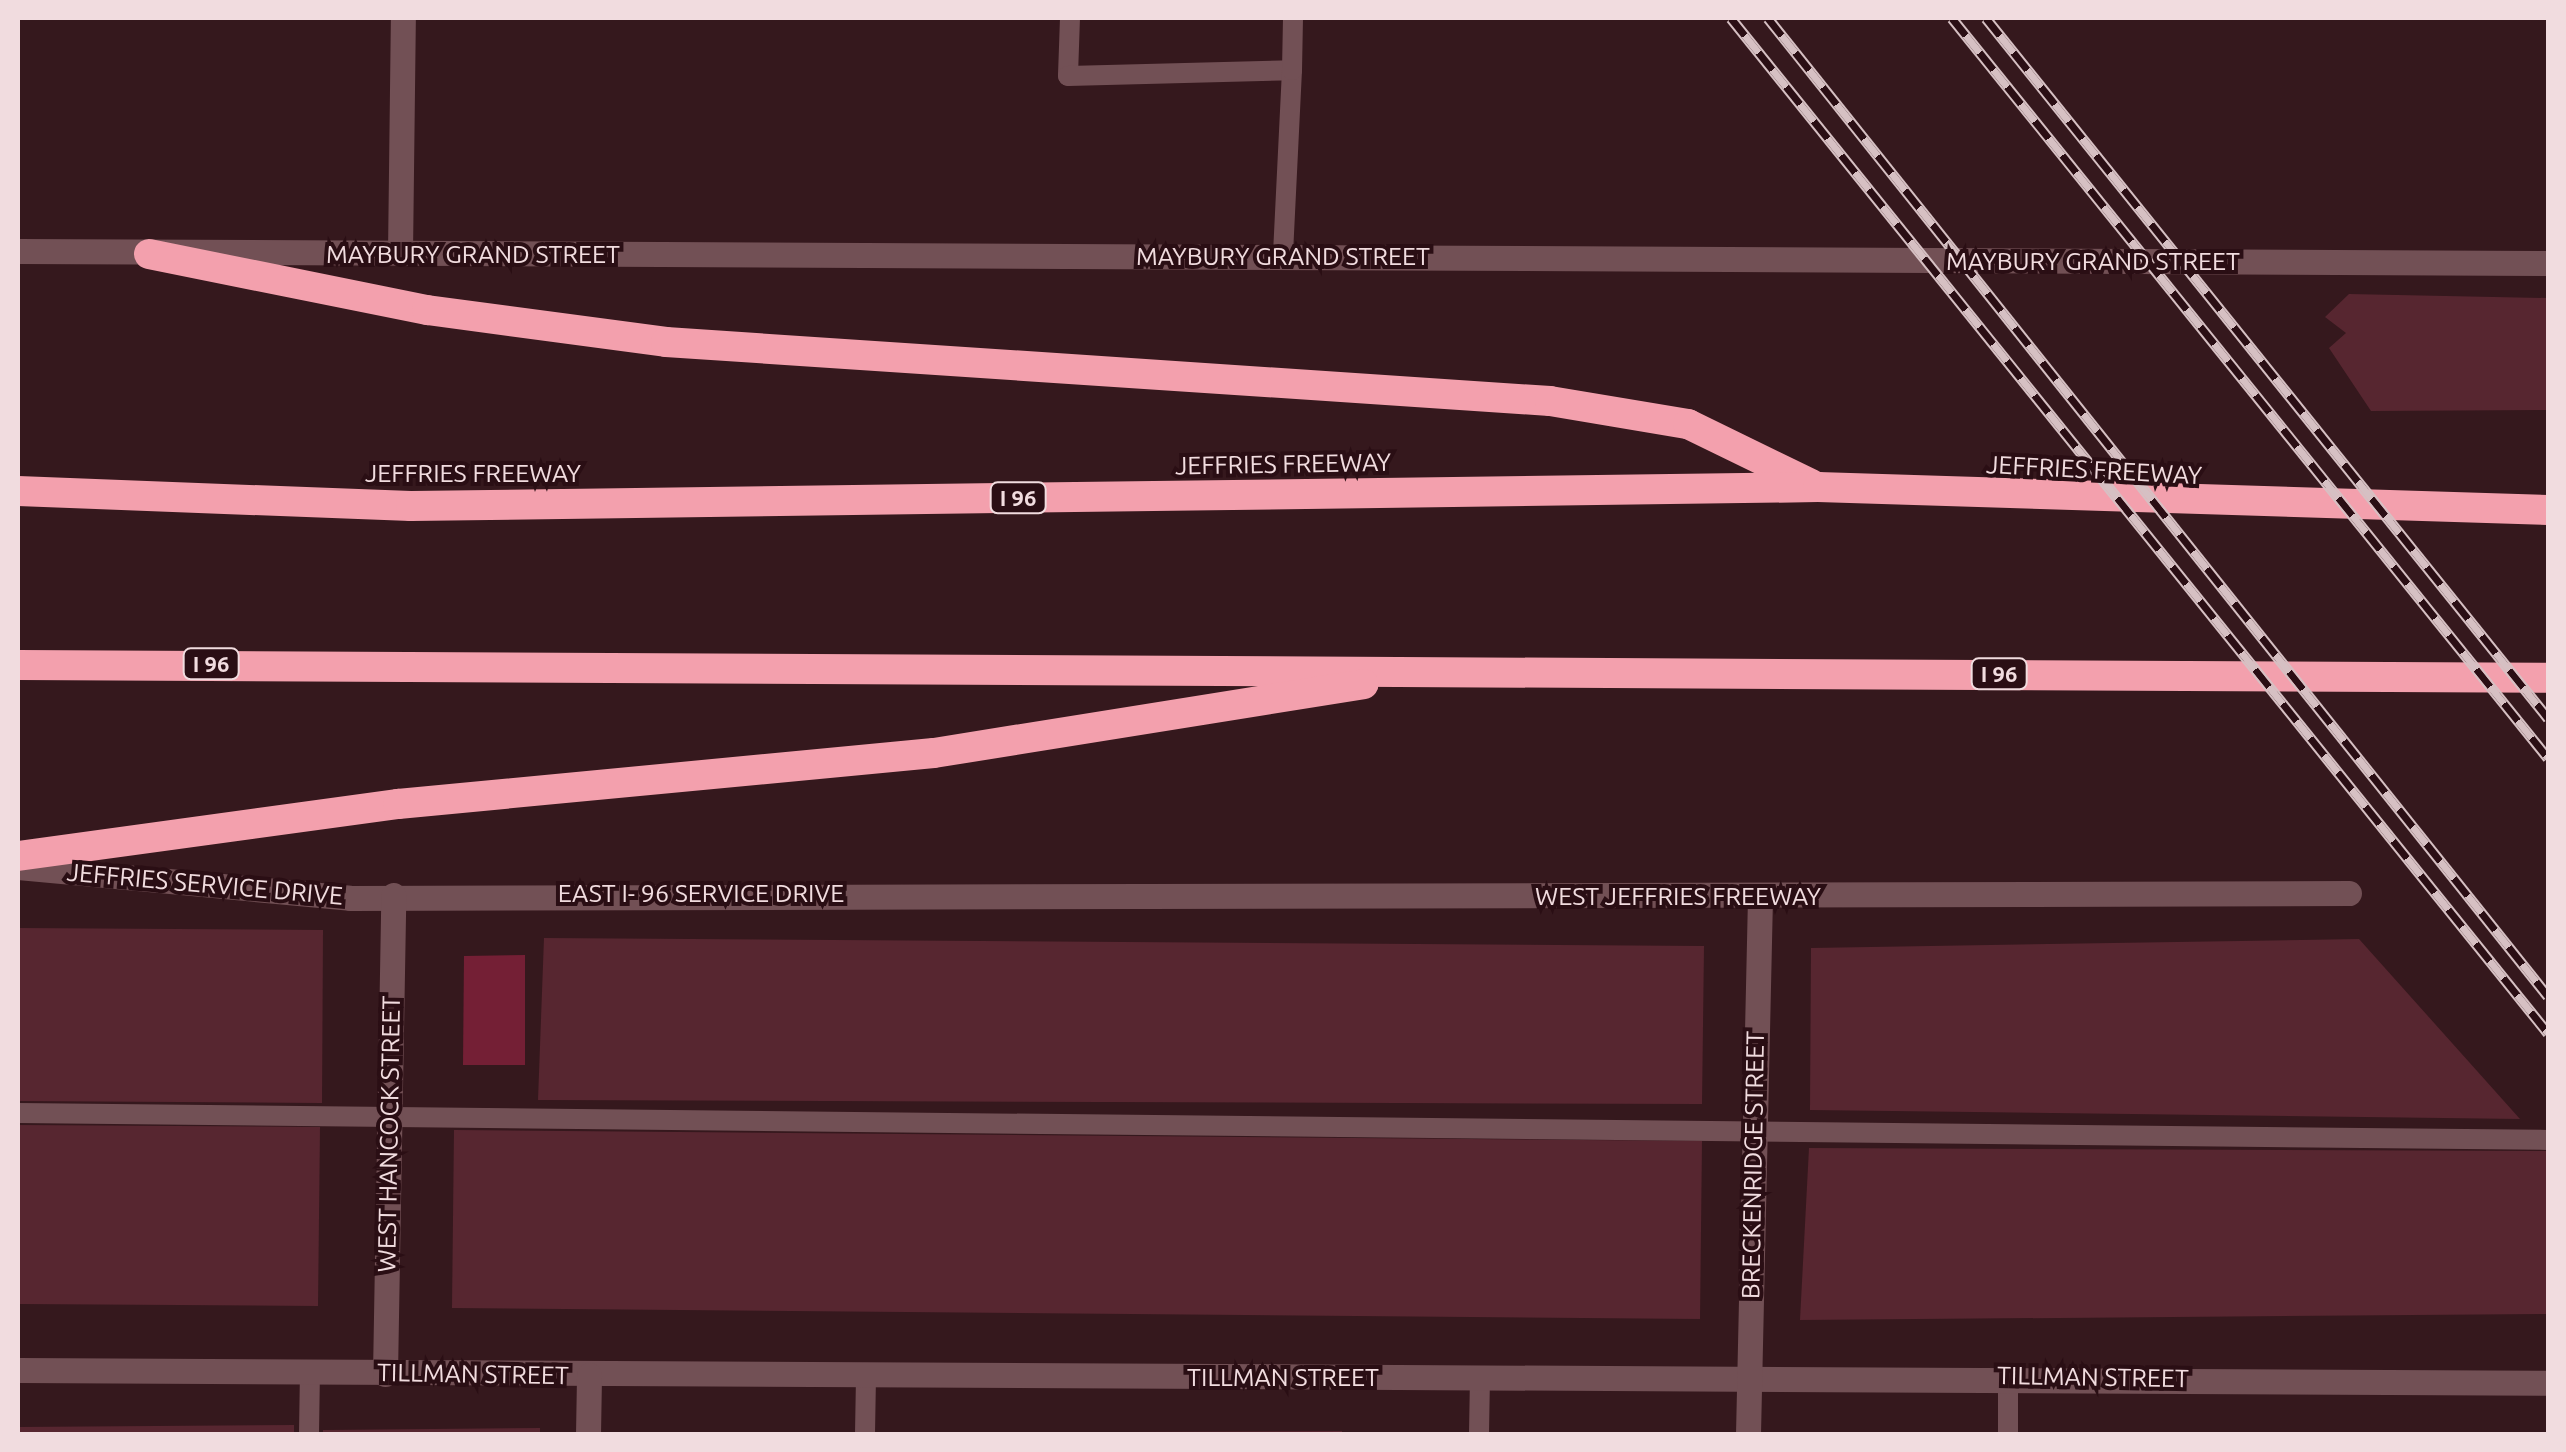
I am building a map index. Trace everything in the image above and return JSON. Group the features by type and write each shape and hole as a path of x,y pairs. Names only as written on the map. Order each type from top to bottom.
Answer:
{"highway":[{"path":"149,254 442,313 666,342 1550,400 1688,424 1818,488"},
{"name":"JEFFRIES FREEWAY","path":"18,491 411,506 1818,488 2548,510"},
{"name":"I 96","path":"18,665 2548,678"},
{"path":"18,856 398,804 934,753 1450,670"}],"street":[{"path":"400,253 403,18"},
{"name":"MAYBURY GRAND STREET","path":"18,251 2548,263"},
{"name":"JEFFRIES SERVICE DRIVE","path":"18,867 393,895"},
{"name":"WEST JEFFRIES FREEWAY","path":"1008,896 2349,893"},
{"name":"EAST I- 96 SERVICE DRIVE","path":"393,895 1008,896"},
{"name":"WEST HANCOCK STREET","path":"385,1374 393,895"},
{"name":"BRECKENRIDGE STREET","path":"1748,1434 1760,896"},
{"name":"TILLMAN STREET","path":"18,1370 866,1378 2008,1376 2548,1383"},
{"path":"588,1434 590,1376"}],"lane":[{"path":"1070,18 1068,76 1292,70"},
{"path":"1284,256 1292,18"},
{"path":"18,1113 2548,1140"},
{"path":"309,1434 310,1373"},
{"path":"1480,1376 1480,1434"},
{"path":"2008,1376 2008,1434"},
{"path":"865,1434 866,1378"}],"shaded area":[{"path":"2349,294 2548,298 2548,410 2371,411 2329,348 2346,333 2325,317"},
{"path":"18,928 323,930 322,1103 18,1101"},
{"path":"544,938 1704,946 1702,1104 538,1100"},
{"path":"2359,939 2520,1119 1810,1110 1811,948"},
{"path":"18,1125 320,1127 318,1306 18,1304"},
{"path":"454,1130 1702,1141 1700,1319 452,1308"},
{"path":"1809,1148 2548,1151 2548,1314 1800,1320"},
{"path":"294,1425 294,1434 18,1434 18,1427"},
{"path":"540,1428 540,1434 323,1434 323,1430"},
{"path":"930,1433 1342,1434 930,1434"}],"building":[{"path":"525,955 525,1065 463,1065 464,956"}],"railway":[{"path":"1731,18 2548,1033"},
{"path":"1768,18 2548,996"},
{"path":"1952,18 2548,758"},
{"path":"1986,18 2548,718"}]}
